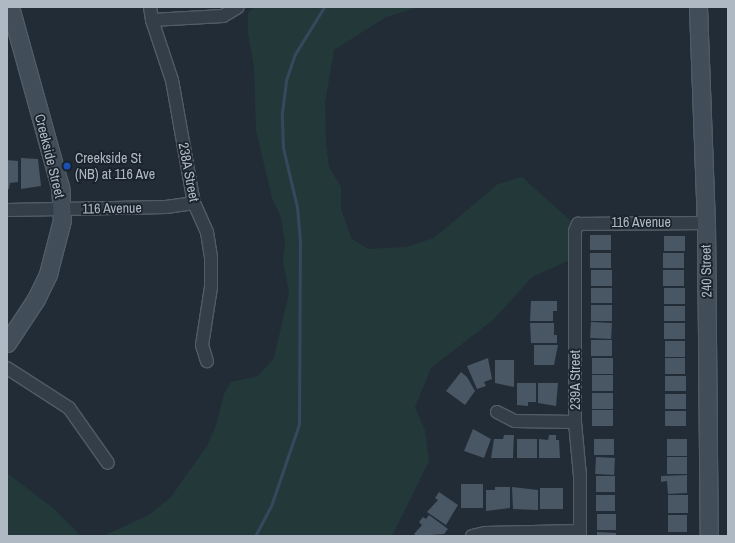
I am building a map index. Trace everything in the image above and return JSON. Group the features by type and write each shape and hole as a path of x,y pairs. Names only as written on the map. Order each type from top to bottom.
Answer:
{"main road":[{"name":"Creekside Street","path":"7,343 36,299 48,274 57,247 62,209 60,187 10,7"},
{"name":"240 Street","path":"698,7 706,223 709,536"}],"street":[{"name":"238A Street","path":"150,7 152,20 172,80 194,203 207,232 211,257 211,287 202,345 207,361"},
{"path":"152,20 223,16 238,7"},
{"name":"116 Avenue","path":"7,210 166,207 194,203"},
{"name":"116 Avenue","path":"578,224 706,223"},
{"name":"239A Street","path":"578,224 574,231 575,422 580,476 580,534"},
{"path":"7,368 69,408 108,463"},
{"path":"497,412 515,421 575,422"},
{"path":"472,536 485,533 580,534"}],"green space":[{"path":"254,7 419,7 386,17 334,50 325,103 326,143 329,167 341,187 341,209 351,238 368,249 406,247 434,238 498,184 522,177 572,222 572,259 532,277 493,320 431,368 415,407 425,431 429,461 392,536 103,536 149,515 171,497 207,446 216,426 224,394 231,382 258,376 274,358 289,293 283,261 285,244 281,217 272,198 256,130 254,67 248,33 248,13"},
{"path":"7,473 53,508 81,536 7,536"}],"building":[{"path":"21,158 38,159 41,186 21,189"},
{"path":"7,160 18,161 18,182 10,183 9,189 7,189"},
{"path":"590,235 611,235 611,250 590,250"},
{"path":"664,236 685,236 685,251 664,251"},
{"path":"590,253 611,253 611,268 590,268"},
{"path":"663,253 684,253 684,268 663,268"},
{"path":"591,270 612,270 612,286 591,286"},
{"path":"663,270 684,270 684,286 663,286"},
{"path":"591,288 612,288 612,303 591,303"},
{"path":"664,288 685,288 685,304 664,304"},
{"path":"531,301 557,301 557,311 553,311 553,321 530,321"},
{"path":"591,305 612,305 612,321 591,321"},
{"path":"664,306 685,306 685,321 664,321"},
{"path":"591,322 612,323 611,339 590,338"},
{"path":"530,323 554,323 554,335 557,335 557,343 531,343"},
{"path":"664,323 685,323 685,339 664,339"},
{"path":"591,340 612,340 612,356 591,356"},
{"path":"665,341 685,341 685,357 665,357"},
{"path":"534,345 558,345 554,365 534,365"},
{"path":"488,358 492,379 484,382 486,386 477,389 467,366"},
{"path":"592,358 613,358 613,374 592,374"},
{"path":"665,358 685,358 685,374 665,374"},
{"path":"495,360 514,360 514,387 495,383"},
{"path":"461,372 467,377 475,391 465,405 446,391"},
{"path":"592,375 613,375 613,391 592,391"},
{"path":"665,376 686,376 686,391 665,391"},
{"path":"517,383 536,383 536,402 528,402 528,406 517,405"},
{"path":"538,383 558,383 556,406 538,403"},
{"path":"592,393 613,393 613,409 592,409"},
{"path":"665,394 686,394 686,409 665,409"},
{"path":"592,410 613,410 613,426 592,426"},
{"path":"665,411 686,411 686,426 665,426"},
{"path":"473,429 491,439 484,458 464,451"},
{"path":"504,435 514,435 513,458 491,458 494,439 503,439"},
{"path":"549,435 556,435 556,440 559,440 560,458 539,458 539,439 548,440"},
{"path":"517,439 537,439 537,458 517,458"},
{"path":"594,439 614,439 614,455 594,455"},
{"path":"667,439 687,439 687,456 667,456"},
{"path":"596,457 615,458 614,475 595,474"},
{"path":"667,457 687,457 687,474 667,474"},
{"path":"687,475 687,493 668,494 667,481 661,482 661,476"},
{"path":"596,476 615,476 615,492 596,492"},
{"path":"461,484 483,484 483,508 461,508"},
{"path":"495,487 510,487 510,508 486,511 486,490 495,490"},
{"path":"512,487 538,490 538,510 513,509"},
{"path":"540,488 563,488 563,509 540,509"},
{"path":"439,492 458,505 446,525 427,512 438,500 435,498"},
{"path":"596,495 615,495 615,511 596,511"},
{"path":"668,495 688,495 688,513 668,513"},
{"path":"597,514 616,514 616,530 597,530"},
{"path":"429,515 448,529 444,534 417,536 414,534 422,525 419,522 423,517 426,519"},
{"path":"668,515 687,515 687,532 668,532"},
{"path":"597,532 616,533 616,536 597,536"}],"waterway":[{"path":"255,536 271,506 299,424 300,241 297,207 283,148 282,113 286,80 295,54 324,7"}],"place":[{"name":"Creekside St (NB) at 116 Ave","path":"67,166"}]}
